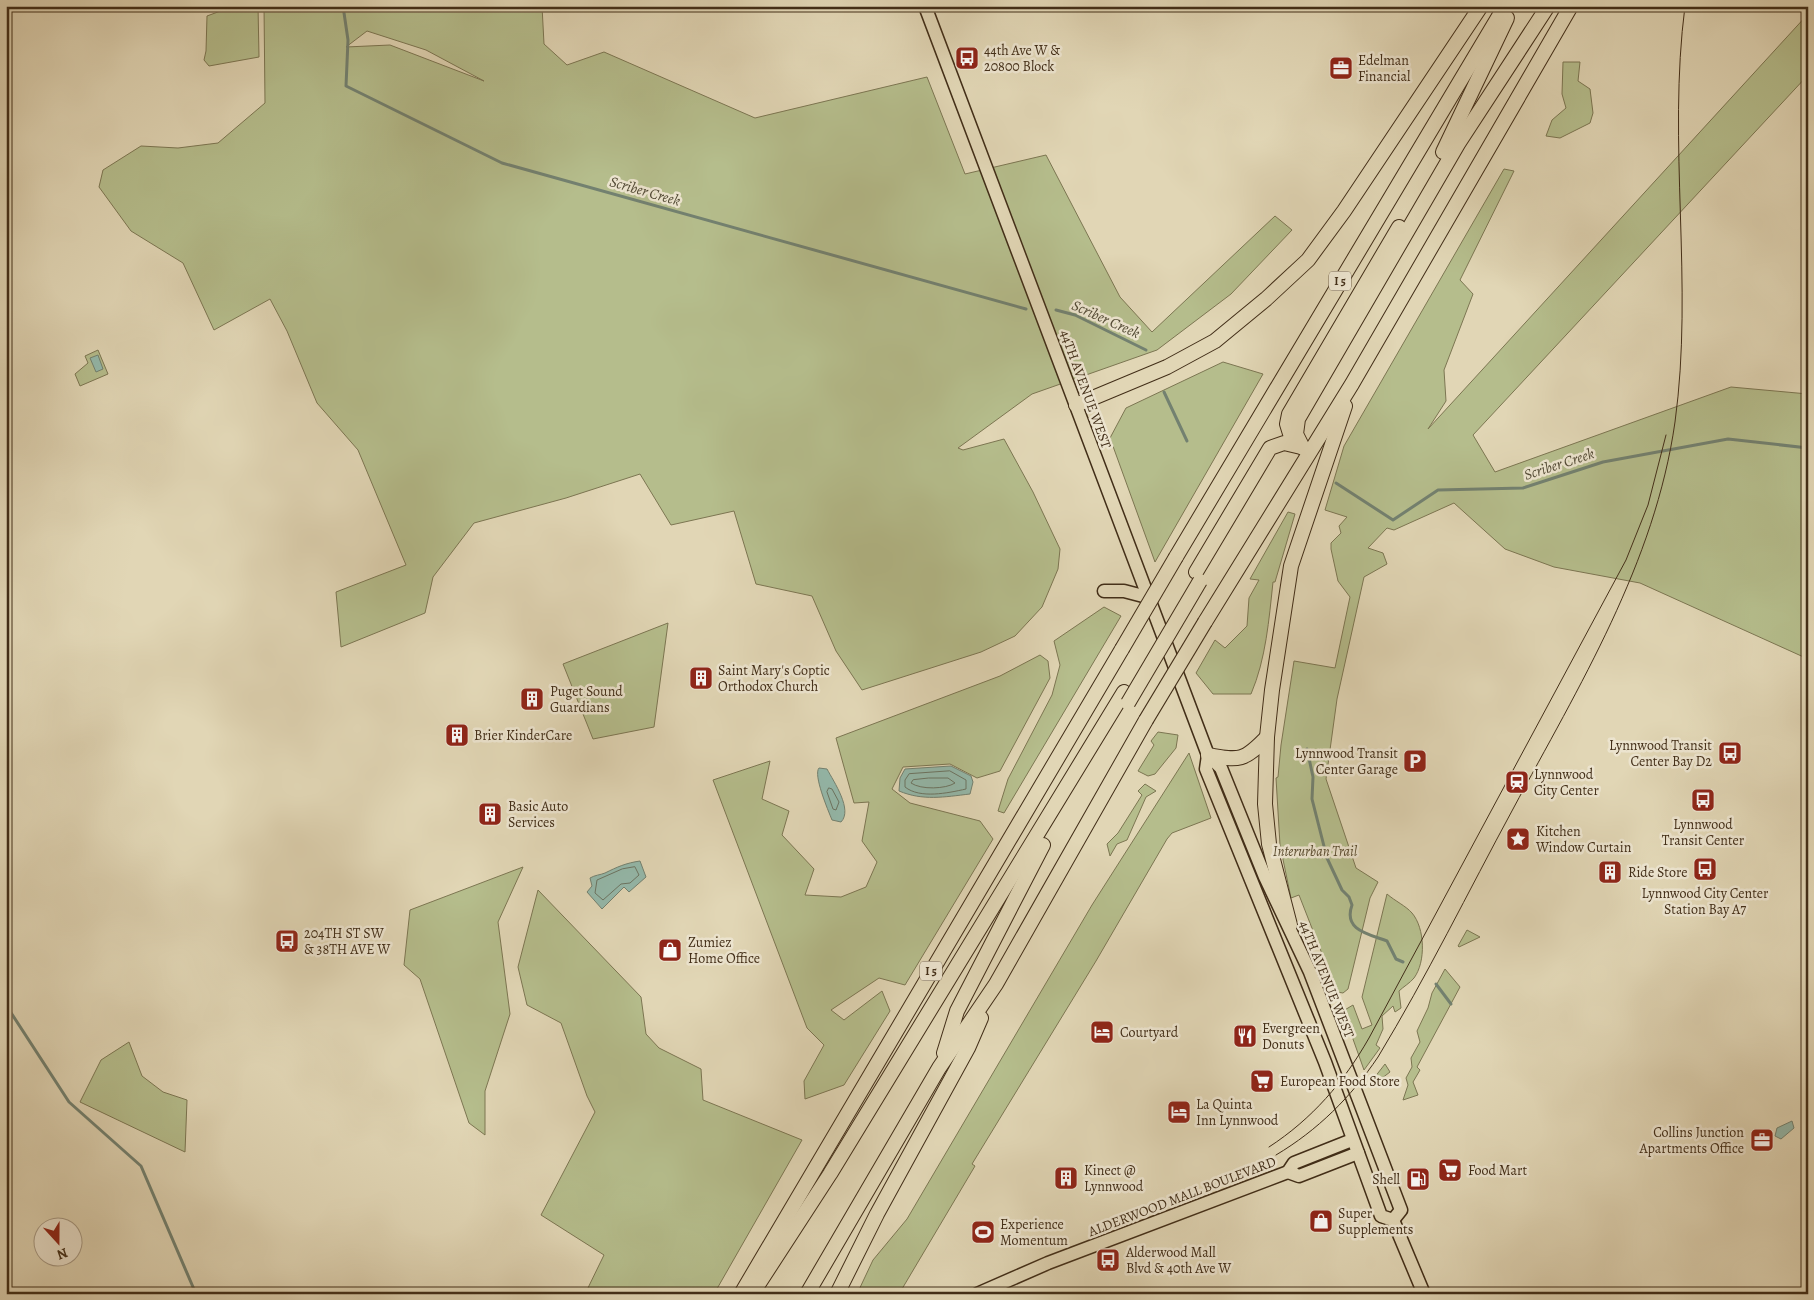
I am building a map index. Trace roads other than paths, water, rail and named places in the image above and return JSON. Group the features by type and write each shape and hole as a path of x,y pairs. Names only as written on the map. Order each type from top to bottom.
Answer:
{"highway":[{"path":"1076,405 1167,367 1215,341 1266,299 1308,260 1344,211 1481,6"},
{"name":"I 5","path":"741,1294 1176,557 1506,6"},
{"path":"1318,374 1449,142 1513,6"},
{"path":"939,1068 957,1010 1034,860 1126,698 1247,496 1270,448 1284,443 1303,448 1289,434 1287,419 1318,374 1458,144 1548,6"},
{"path":"807,1294 939,1068 996,984 1146,720 1352,384 1571,6"},
{"path":"1290,926 1269,844 1265,804 1267,737 1291,566 1352,384"},
{"path":"752,1294 845,1149 1126,698"},
{"path":"1208,755 1238,760 1253,752 1267,737"},
{"path":"837,1294 877,1214 968,1048 996,984"}],"main road":[{"name":"44TH AVENUE WEST","path":"925,6 1208,755 1221,768 1265,877 1290,926 1331,1026 1401,1210 1394,1220"},
{"path":"1104,591 1124,591 1148,598"},
{"name":"44TH AVENUE WEST","path":"1208,755 1206,769 1299,996 1381,1216 1394,1220"},
{"name":"ALDERWOOD MALL BOULEVARD","path":"977,1294 1056,1260 1288,1172 1294,1163 1352,1140"},
{"name":"ALDERWOOD MALL BOULEVARD","path":"1288,1172 1298,1176 1358,1153"},
{"name":"44TH AVENUE WEST","path":"1394,1220 1424,1294"}],"water":[{"path":"98,355 103,369 96,372 90,358"},
{"path":"951,766 971,776 973,782 970,794 925,797 899,791 900,778 905,769"},
{"path":"819,768 827,769 838,788 845,810 841,822 832,820 819,785"},
{"path":"640,861 646,877 629,892 624,887 602,909 587,892 592,886 590,878"},
{"path":"1792,1121 1794,1128 1781,1139 1775,1136 1777,1128"}],"waterway":[{"name":"Scriber Creek","path":"343,6 348,40 346,86 502,163 1026,309"},
{"name":"Scriber Creek","path":"1056,310 1075,315 1146,350"},
{"name":"Scriber Creek","path":"1164,392 1187,441"},
{"name":"Scriber Creek","path":"1336,483 1393,520 1438,490 1523,488 1603,462 1728,439 1808,448"},
{"path":"1307,749 1313,777 1312,799 1327,858 1342,890 1349,897 1352,905 1351,920 1359,930 1387,941 1396,959 1403,962"},
{"path":"1436,984 1451,1004"},
{"path":"6,1005 69,1102 141,1166 196,1294"}],"tram line":[{"path":"1276,1155 1306,1135 1333,1112 1357,1086 1378,1057 1430,965 1588,670 1632,574 1651,525 1665,474 1675,422 1680,370 1682,266 1679,110 1680,58 1685,6"},
{"path":"1269,1147 1313,1112 1326,1098 1349,1070 1369,1038 1626,560 1648,505 1666,435"}],"place":[{"name":"44th Ave W & 20800 Block","path":"967,58"},
{"name":"Edelman Financial","path":"1341,68"},
{"name":"Saint Mary's Coptic Orthodox Church","path":"701,678"},
{"name":"Puget Sound Guardians","path":"532,699"},
{"name":"Brier KinderCare","path":"457,735"},
{"name":"Lynnwood Transit Center Bay D2","path":"1730,753"},
{"name":"Lynnwood Transit Center Garage","path":"1415,761"},
{"name":"Lynnwood City Center","path":"1517,782"},
{"name":"Lynnwood Transit Center","path":"1703,800"},
{"name":"Basic Auto Services","path":"490,814"},
{"name":"Kitchen Window Curtain","path":"1518,839"},
{"name":"Lynnwood City Center Station Bay A7","path":"1705,869"},
{"name":"Ride Store","path":"1610,872"},
{"name":"204TH ST SW & 38TH AVE W","path":"287,941"},
{"name":"Zumiez Home Office","path":"670,950"},
{"name":"Courtyard","path":"1102,1032"},
{"name":"Evergreen Donuts","path":"1245,1036"},
{"name":"European Food Store","path":"1262,1081"},
{"name":"La Quinta Inn Lynnwood","path":"1179,1112"},
{"name":"Collins Junction Apartments Office","path":"1762,1140"},
{"name":"Food Mart","path":"1450,1170"},
{"name":"Kinect @ Lynnwood","path":"1066,1178"},
{"name":"Shell","path":"1418,1179"},
{"name":"Super Supplements","path":"1321,1221"},
{"name":"Experience Momentum","path":"983,1232"},
{"name":"Alderwood Mall Blvd & 40th Ave W","path":"1108,1260"}],"park label":[{"name":"Interurban Trail","path":"1315,851"}]}
